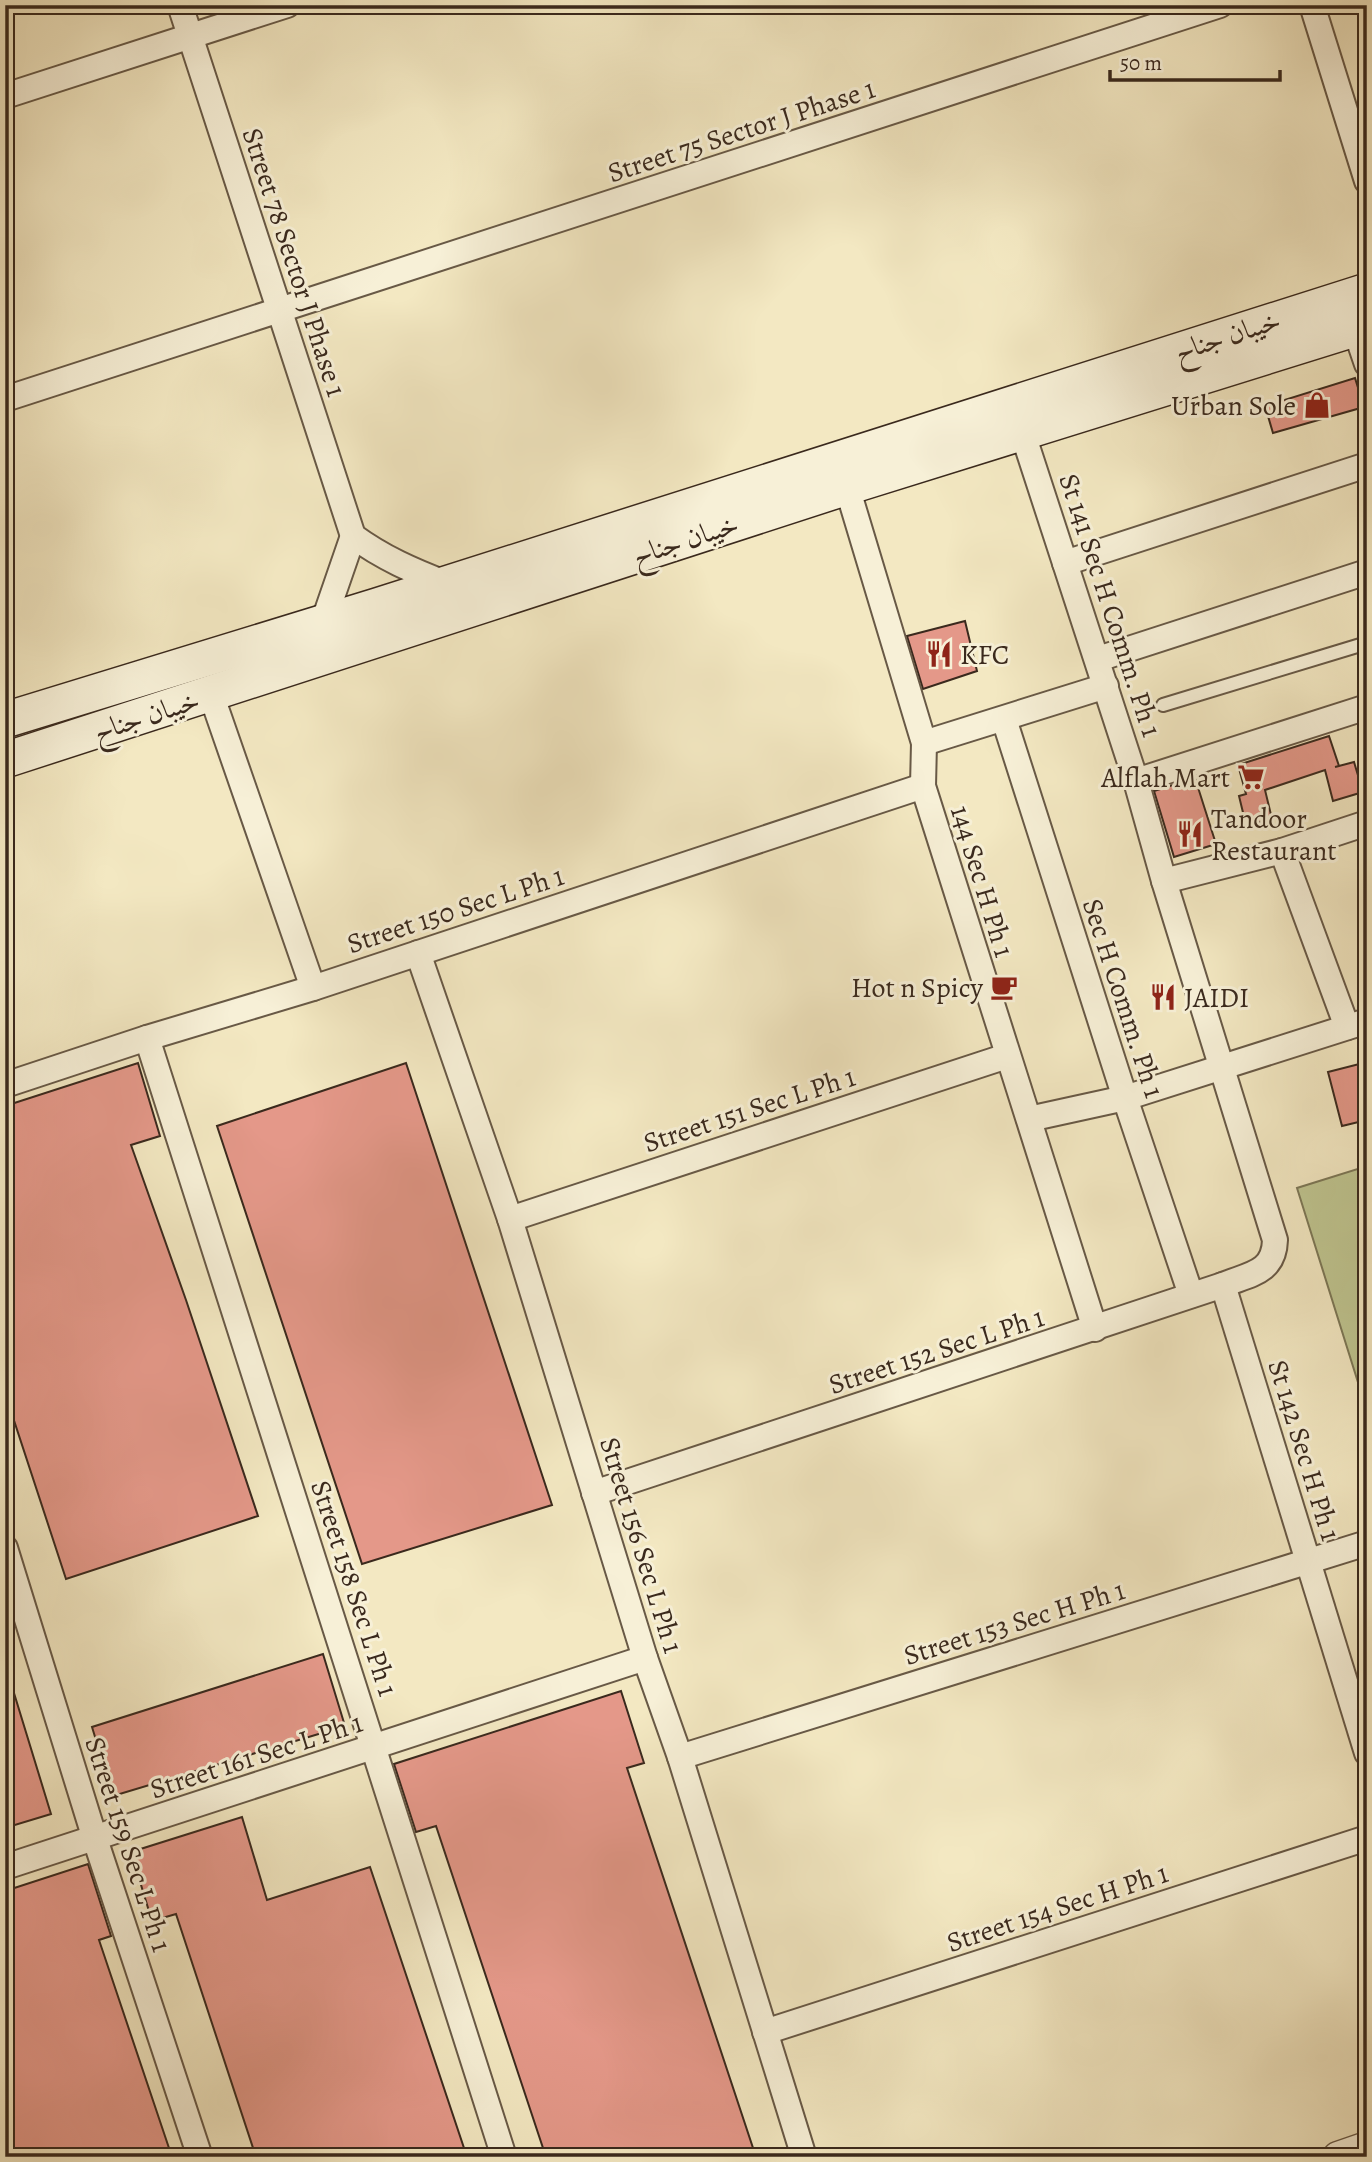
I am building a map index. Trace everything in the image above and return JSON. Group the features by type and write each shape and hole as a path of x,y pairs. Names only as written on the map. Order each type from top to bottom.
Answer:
{"main road":[{"name":"خیبان جناح","path":"5,720 447,584 1367,291"},
{"name":"خیبان جناح","path":"5,760 848,486 1361,327"}],"street":[{"name":"Street 78 Sector J Phase 1","path":"180,5 353,536"},
{"path":"5,96 287,5"},
{"name":"Street 75 Sector J Phase 1","path":"5,399 1220,5"},
{"path":"1312,5 1367,181"},
{"path":"1361,327 1367,363"},
{"name":"St 141 Sec H Comm. Ph 1","path":"1022,431 1098,659 1275,1240"},
{"path":"1065,563 1367,465"},
{"name":"144 Sec H Ph 1","path":"848,486 924,743 923,786 1096,1329"},
{"path":"323,623 353,536 404,568 447,584"},
{"path":"1098,659 1367,572"},
{"path":"924,743 1106,686"},
{"path":"211,694 313,988"},
{"path":"1136,781 1367,707"},
{"name":"Sec H Comm. Ph 1","path":"1004,719 1191,1295"},
{"name":"Street 150 Sec L Ph 1","path":"5,1086 147,1038 313,988 923,786"},
{"path":"1164,881 1282,851 1367,823"},
{"path":"1029,1119 1125,1098 1357,1024 1282,851"},
{"name":"Street 156 Sec L Ph 1","path":"418,953 510,1219 645,1658 680,1757 804,2157"},
{"name":"Street 158 Sec L Ph 1","path":"147,1038 504,2157"},
{"name":"Street 151 Sec L Ph 1","path":"510,1219 1007,1056"},
{"name":"Street 152 Sec L Ph 1","path":"594,1493 1223,1285 1267,1267 1275,1254 1275,1240"},
{"name":"St 142 Sec H Ph 1","path":"1223,1285 1367,1753"},
{"name":"Street 153 Sec H Ph 1","path":"680,1757 1367,1544"},
{"name":"Street 159 Sec L Ph 1","path":"5,1548 95,1839 200,2157"},
{"name":"Street 161 Sec L Ph 1","path":"5,1867 645,1658"},
{"name":"Street 154 Sec H Ph 1","path":"765,2032 1367,1839"},
{"path":"1338,2157 1367,2147"}],"lane":[{"path":"1163,705 1367,643"}],"green space":[{"path":"1367,1166 1367,1411 1297,1188"}],"building":[{"path":"1355,378 1364,407 1273,433 1265,406"},
{"name":"KFC","path":"965,621 977,671 923,689 907,636"},
{"path":"1329,736 1339,766 1354,762 1363,792 1333,801 1325,770 1265,790 1272,819 1246,825 1239,796 1246,794 1238,765"},
{"path":"1195,778 1216,844 1174,857 1154,791"},
{"path":"1367,1062 1367,1120 1342,1126 1328,1072"},
{"path":"138,1063 160,1136 131,1145 258,1516 66,1579 5,1393 5,1106"},
{"path":"406,1063 552,1505 362,1564 217,1126"},
{"path":"323,1654 345,1726 113,1796 92,1727"},
{"path":"10,1680 51,1814 5,1828 5,1681"},
{"path":"621,1691 644,1763 627,1768 756,2157 546,2157 436,1826 416,1832 394,1764"},
{"path":"242,1817 267,1900 370,1867 467,2157 256,2157 176,1914 152,1921 131,1852"},
{"path":"88,1864 111,1936 99,1940 172,2157 5,2157 5,1891"}],"place":[{"name":"Urban Sole","path":"1317,405"},
{"name":"KFC","path":"939,654"},
{"name":"Alflah Mart","path":"1251,777"},
{"name":"Tandoor Restaurant","path":"1190,834"},
{"name":"Hot n Spicy","path":"1004,987"},
{"name":"JAIDI","path":"1163,997"}]}
